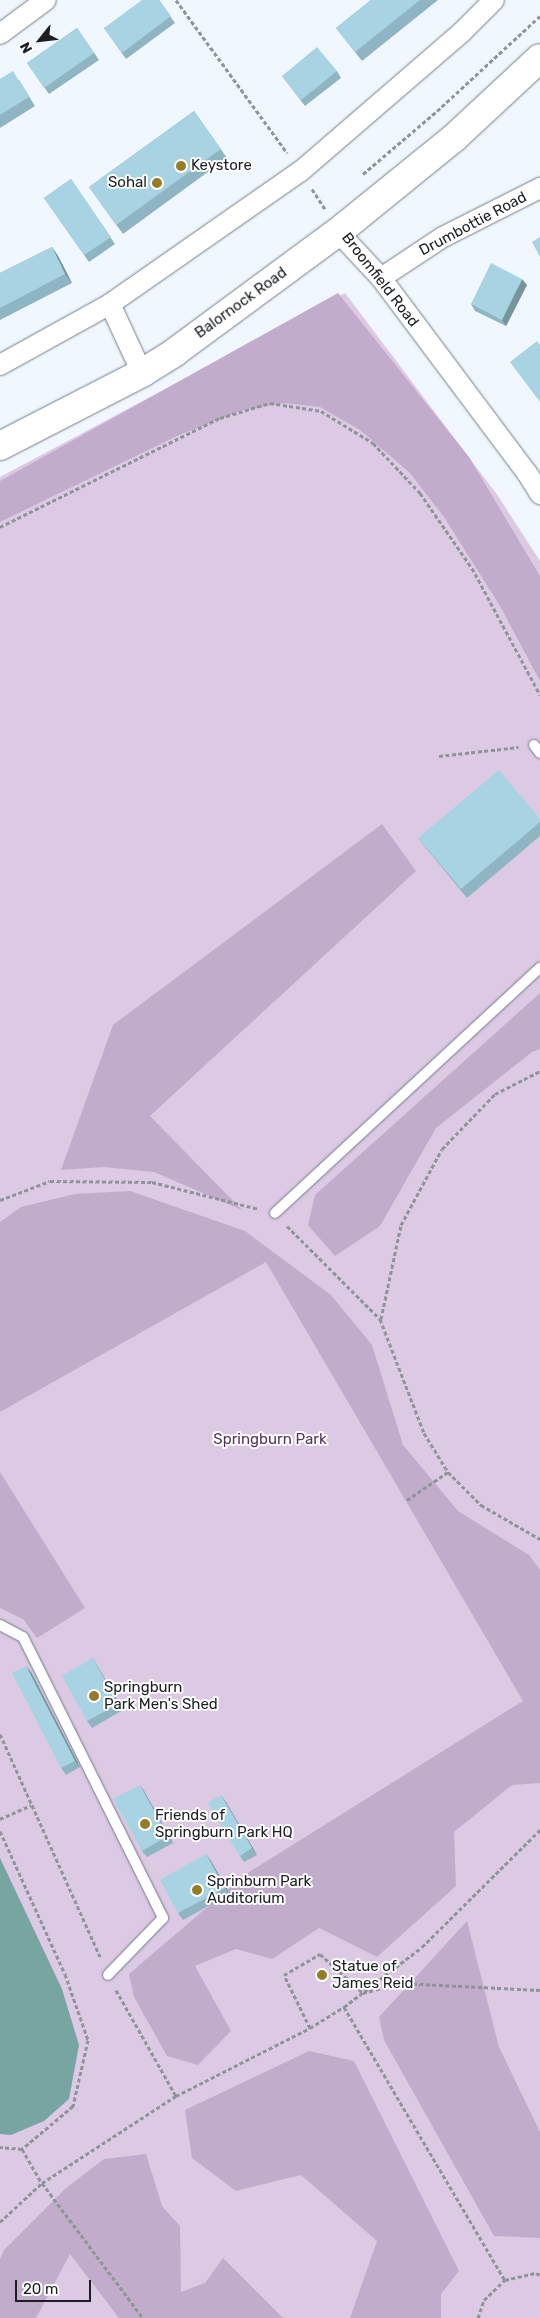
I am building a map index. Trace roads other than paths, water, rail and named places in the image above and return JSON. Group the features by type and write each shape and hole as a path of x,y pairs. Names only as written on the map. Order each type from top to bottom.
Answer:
{"street":[{"path":"0,34 26,6 46,0"},
{"path":"0,365 110,304 301,171 462,32 494,0"},
{"name":"Broomfield Road","path":"540,58 454,138 338,232 380,278 527,473 540,494"},
{"name":"Drumbottie Road","path":"380,278 443,237 540,188"},
{"name":"Balornock Road","path":"0,446 142,373 338,232"},
{"path":"110,304 142,373"}],"lane":[{"path":"275,1213 540,968"},
{"path":"0,1625 23,1637 163,1918 108,1975"}],"place":[{"name":"Keystore","path":"181,166"},
{"name":"Sohal","path":"157,183"},
{"name":"Springburn Park Men's Shed","path":"94,1696"},
{"name":"Friends of Springburn Park HQ","path":"145,1824"},
{"name":"Sprinburn Park Auditorium","path":"197,1890"},
{"name":"Statue of James Reid","path":"322,1975"}],"park label":[{"name":"Springburn Park","path":"270,1440"}]}
